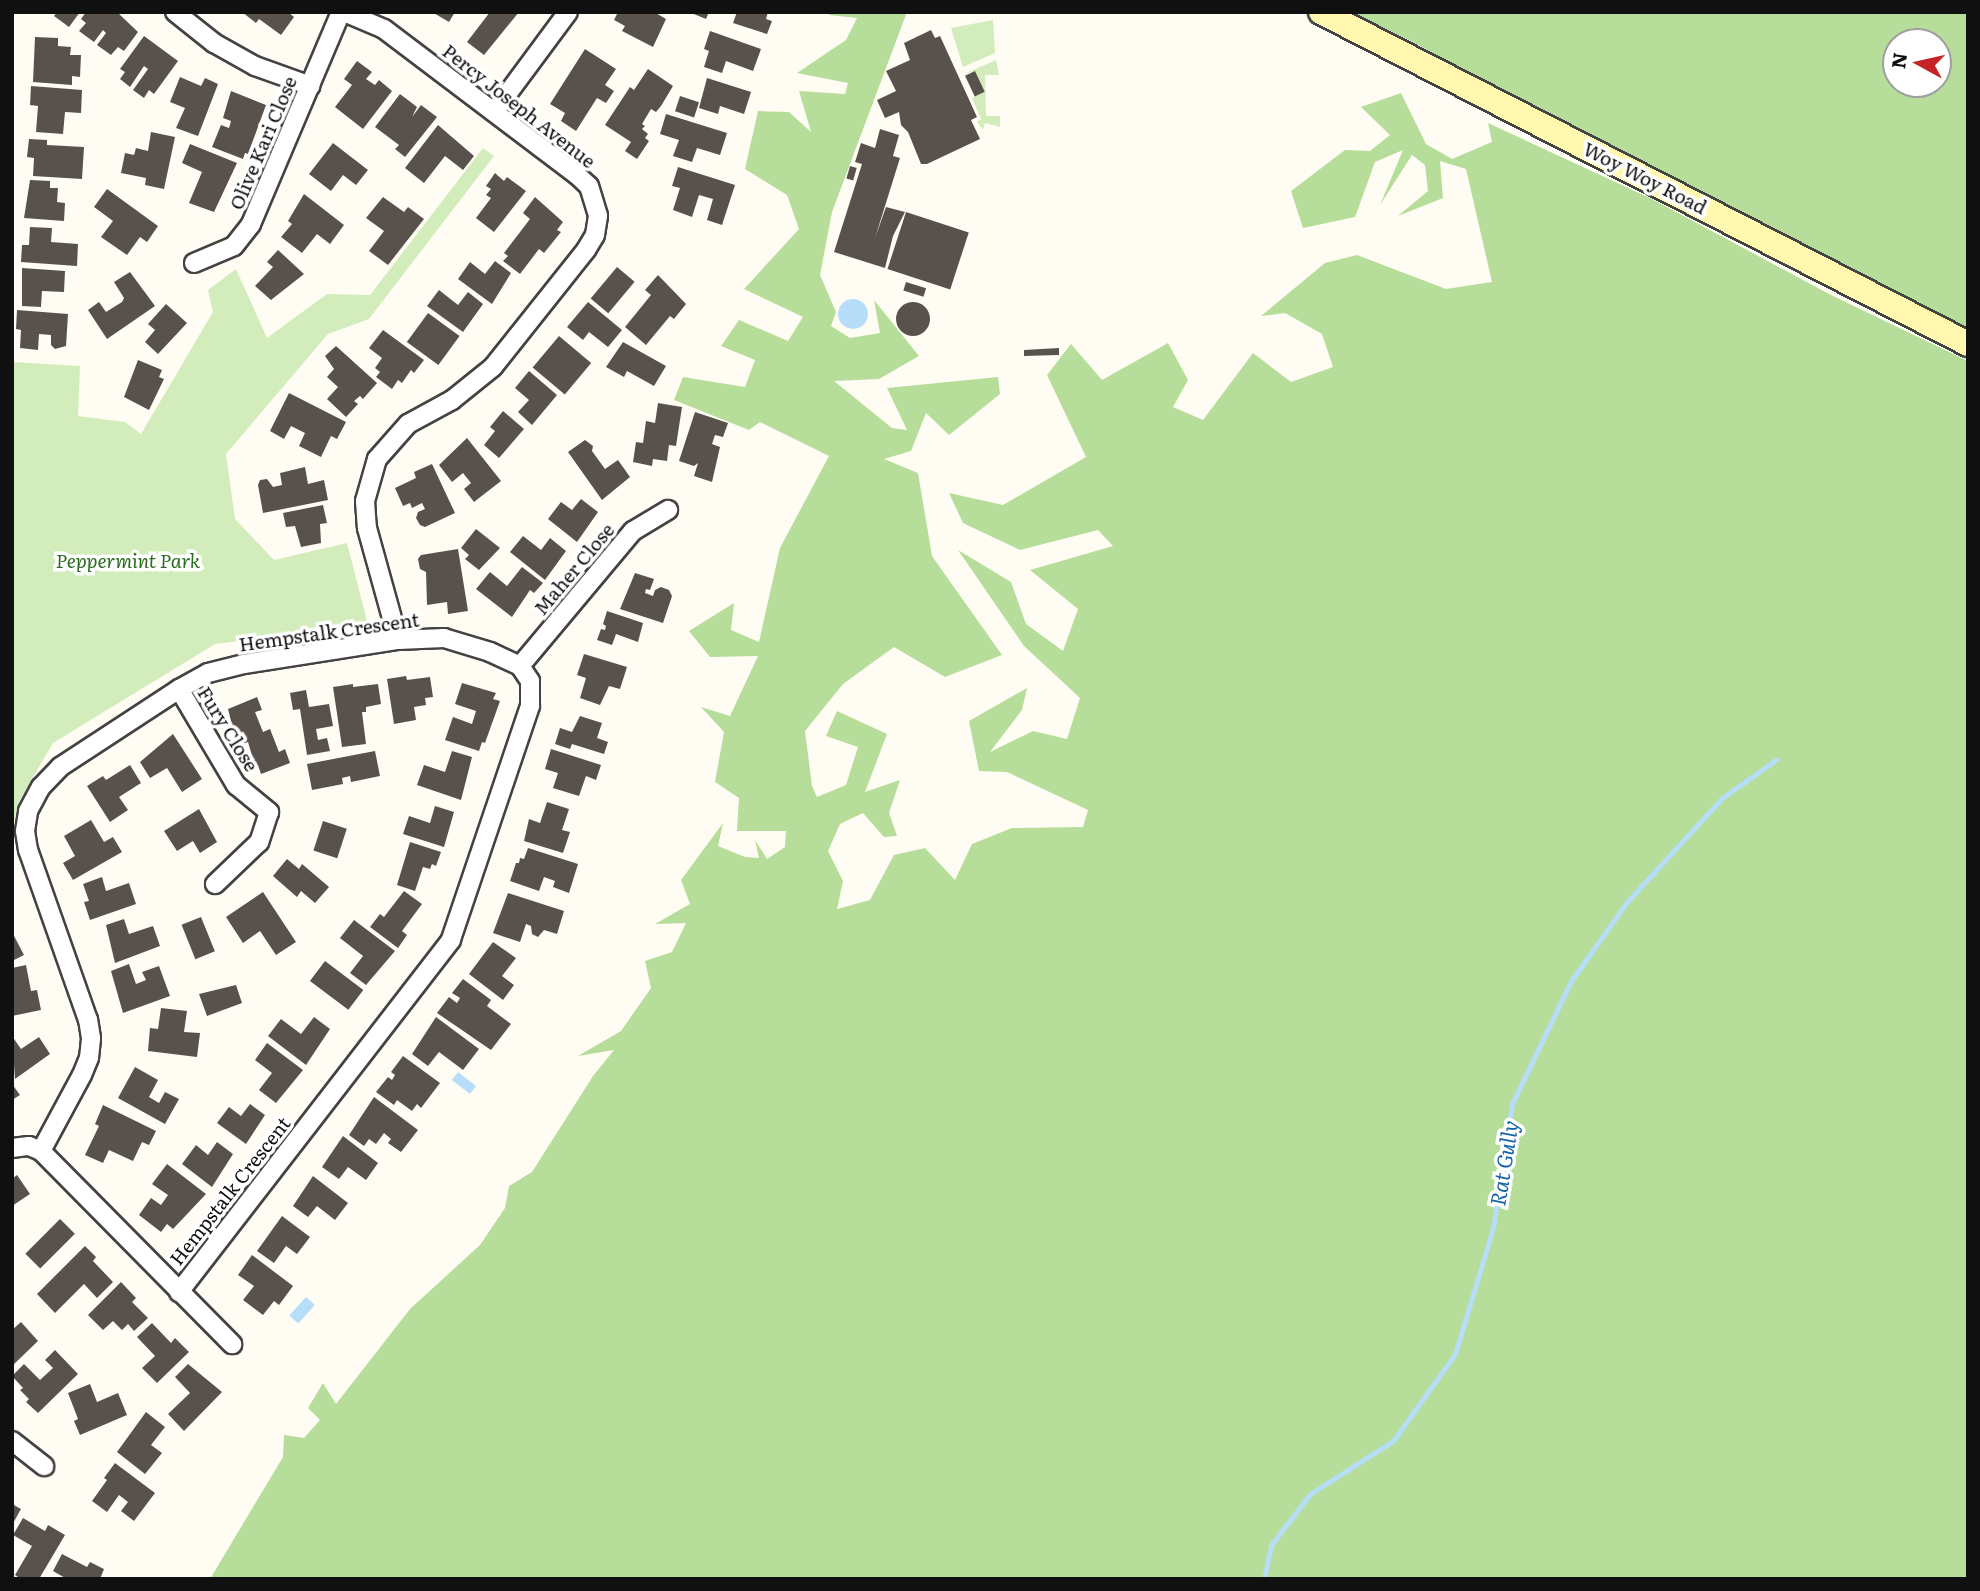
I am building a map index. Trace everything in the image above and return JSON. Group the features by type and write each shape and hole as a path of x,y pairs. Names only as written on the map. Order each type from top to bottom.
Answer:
{"main road":[{"name":"Woy Woy Road","path":"1321,12 1968,344"}],"street":[{"path":"175,12 214,43 255,66 311,86"},
{"name":"Olive Kari Close","path":"194,262 234,246 251,225 342,12"},
{"name":"Percy Joseph Avenue","path":"342,12 384,29 494,111 589,187 598,216 595,235 586,250 493,367 452,400 408,424 377,459 365,501 367,528 398,640"},
{"path":"494,111 568,12"},
{"name":"Maher Close","path":"520,666 633,531 668,510"},
{"name":"Hempstalk Crescent","path":"41,1151 82,1075 89,1058 91,1038 88,1020 28,850 25,831 28,811 41,787 60,767 178,689 208,673 244,664 398,640 444,638 490,652 520,666 530,681 530,706 451,940 179,1292"},
{"name":"Fury Close","path":"178,689 236,785 269,812 259,842 215,884"},
{"path":"12,1148 29,1146 41,1151 232,1344"},
{"path":"12,1441 44,1466"}],"green space":[{"path":"830,12 907,12 832,212 820,275 836,312 831,326 850,338 880,333 874,300 919,356 879,379 834,381 892,428 907,430 887,388 998,377 1000,394 949,435 926,413 911,451 884,459 918,473 932,556 1002,655 945,677 894,647 843,684 805,731 812,786 817,797 846,785 858,747 826,736 837,711 887,734 865,792 900,780 889,813 897,836 884,837 863,813 840,824 828,851 843,881 837,909 870,900 894,855 925,848 955,880 972,844 1012,828 1083,827 1088,810 1007,772 979,771 969,721 1027,688 1022,710 990,752 1033,731 1067,739 1080,698 1024,646 958,550 1011,582 1026,624 1063,651 1078,609 1030,570 1113,546 1098,530 1020,550 963,523 949,493 1003,505 1086,457 1047,375 1071,344 1102,380 1168,343 1188,380 1173,407 1203,420 1253,353 1291,382 1333,367 1322,334 1285,313 1261,316 1325,263 1357,255 1446,289 1492,282 1466,169 1440,161 1443,198 1398,216 1428,191 1425,165 1412,155 1380,205 1403,150 1375,162 1355,217 1303,228 1291,191 1345,150 1370,151 1390,135 1361,107 1401,93 1426,144 1452,159 1492,142 1488,123 1652,199 1831,295 1968,361 1968,1579 210,1579 283,1457 284,1435 304,1438 320,1420 308,1408 323,1383 336,1404 410,1309 480,1245 505,1208 509,1186 532,1172 593,1076 614,1050 578,1056 621,1031 651,988 645,961 672,952 686,923 655,924 690,904 681,880 723,823 718,846 745,857 759,858 755,840 767,859 785,847 786,831 737,831 739,798 715,782 724,732 701,707 730,716 758,656 710,657 689,631 734,603 731,630 759,642 780,548 829,456 760,422 749,430 674,400 683,377 745,387 755,360 721,346 739,320 788,341 803,317 744,289 799,229 787,195 745,169 758,111 789,112 811,132 799,91 845,94 848,83 797,73 846,40 857,18 829,15"},
{"path":"1350,12 1968,12 1968,328 1717,202 1586,132 1528,106 1411,41"},
{"path":"993,20 995,53 963,67 951,28"},
{"path":"996,60 999,75 985,75 986,116 1000,116 1000,127 985,123 983,130 977,122 981,119 972,98 984,91 975,71 964,74"},
{"name":"Peppermint Park","path":"483,148 494,156 369,319 328,334 226,454 235,519 274,560 347,543 368,625 215,644 53,743 19,801 12,829 12,362 80,366 78,416 125,422 141,434 213,312 208,290 236,269 267,338 327,294 370,295"}],"water":[{"path":"853,299 864,303 868,314 864,325 853,329 842,325 838,314 842,303"},
{"path":"458,1072 476,1086 470,1094 452,1080"},
{"path":"306,1297 315,1305 298,1324 289,1316"}],"building":[{"path":"57,12 80,12 69,27 54,16"},
{"path":"86,12 117,12 138,32 124,51 118,47 111,55 97,45 106,33 103,30 94,42 79,31 86,23 81,19"},
{"path":"242,12 288,12 294,17 281,35 259,19 256,23"},
{"path":"432,12 455,12 449,22"},
{"path":"490,12 519,12 484,55 467,42"},
{"path":"618,12 654,12 666,19 653,47 622,31 625,26 614,20"},
{"path":"689,12 709,12 706,19"},
{"path":"737,12 768,12 766,19 772,21 767,34 733,23"},
{"path":"931,30 935,38 940,36 977,117 971,120 980,139 927,164 921,164 908,132 901,125 899,112 885,118 877,100 896,91 886,71 910,60 904,43"},
{"path":"710,31 761,49 753,71 726,61 722,73 704,67 709,51 704,49"},
{"path":"144,36 178,61 154,94 149,90 144,98 133,90 148,69 144,66 130,87 120,79 125,72 120,69"},
{"path":"35,37 58,38 58,46 71,47 70,55 81,55 80,77 72,76 72,85 33,82"},
{"path":"585,49 616,69 605,85 614,91 606,103 597,98 576,131 561,121 565,113 550,104"},
{"path":"357,61 372,72 366,79 375,85 379,80 392,91 363,129 335,107 352,85 344,79"},
{"path":"648,69 673,86 661,106 656,112 651,109 642,124 645,126 642,129 648,134 645,138 649,141 637,159 625,151 631,142 605,125 630,87 634,90"},
{"path":"975,71 985,92 975,96 965,76"},
{"path":"180,77 201,86 205,78 218,84 198,136 176,128 185,108 170,102"},
{"path":"707,78 751,92 744,114 720,106 718,114 699,108"},
{"path":"31,86 82,90 81,113 65,112 63,134 36,132 38,106 30,105"},
{"path":"231,91 266,105 248,154 245,153 243,159 212,147 221,125 229,128 231,121 223,118"},
{"path":"400,94 417,107 412,117 421,105 437,117 405,157 395,149 399,145 375,127"},
{"path":"680,96 699,102 694,117 675,111"},
{"path":"666,114 727,133 720,155 697,148 692,162 673,156 679,140 660,134"},
{"path":"438,125 474,156 463,170 445,156 424,183 405,168"},
{"path":"880,129 899,135 893,156 900,158 875,238 886,207 905,212 893,236 885,268 834,252 862,164 855,162 861,143 875,148"},
{"path":"151,132 175,137 164,189 145,185 146,178 121,173 125,153 134,155 136,148 148,151"},
{"path":"29,139 47,140 47,145 84,147 82,179 33,176 34,158 27,157"},
{"path":"333,143 368,170 356,185 343,175 331,191 309,174"},
{"path":"190,144 237,163 214,212 189,203 202,172 182,163"},
{"path":"850,166 857,168 853,180 846,178"},
{"path":"678,167 735,185 722,225 707,220 713,199 699,195 692,217 673,210 680,188 672,186"},
{"path":"495,173 504,181 507,177 526,191 494,232 476,218 491,198 486,195 491,189 486,186"},
{"path":"30,180 50,181 50,188 58,188 57,202 65,203 64,221 24,218"},
{"path":"107,189 158,226 147,242 140,237 127,255 101,237 113,221 94,207"},
{"path":"304,194 344,225 330,244 317,234 302,253 281,237 292,224 288,221"},
{"path":"383,197 404,212 408,207 424,219 388,265 369,251 384,231 366,218"},
{"path":"535,197 563,222 557,230 561,232 544,253 539,249 520,274 503,261 508,256 504,253 530,219 523,213"},
{"path":"906,212 969,232 950,289 887,269"},
{"path":"30,227 52,228 51,242 78,244 77,266 21,262 22,245 29,245"},
{"path":"278,250 304,274 271,300 255,286 273,267 267,262"},
{"path":"495,261 511,273 492,304 458,279 470,262 485,274"},
{"path":"617,267 635,282 608,313 591,298"},
{"path":"22,268 65,271 64,292 42,291 41,307 22,306"},
{"path":"130,272 155,306 107,339 88,310 99,302 106,312 122,302 124,298 114,282"},
{"path":"658,275 686,304 674,319 670,316 646,345 625,327 651,295 645,290"},
{"path":"906,282 926,288 923,297 903,291"},
{"path":"439,290 458,305 468,292 483,304 463,332 427,306"},
{"path":"588,302 622,330 608,347 589,332 583,340 567,327"},
{"path":"913,302 925,307 930,319 925,331 913,336 901,331 896,319 901,307"},
{"path":"166,304 187,323 158,354 145,342 155,330 148,324"},
{"path":"17,310 68,314 66,346 55,349 51,345 51,335 39,334 38,350 20,348 21,330 16,329"},
{"path":"428,313 460,336 438,365 407,342"},
{"path":"383,330 424,360 414,373 411,370 402,383 398,380 392,389 376,377 380,372 375,368 382,358 369,348"},
{"path":"559,336 591,363 565,394 533,367"},
{"path":"623,342 666,366 654,386 627,371 624,377 606,367"},
{"path":"336,346 377,383 363,399 360,396 354,401 358,404 346,417 327,399 338,387 327,377 334,369 325,356"},
{"path":"1059,348 1059,355 1024,356 1024,350"},
{"path":"138,360 162,370 159,377 164,379 149,410 124,397"},
{"path":"529,371 557,395 532,425 518,412 529,400 515,388"},
{"path":"289,393 346,422 337,439 331,436 321,457 299,446 305,433 291,426 284,439 270,431"},
{"path":"658,403 682,407 676,446 669,445 667,461 653,459 652,466 633,462 636,442 643,443 646,421 655,423"},
{"path":"503,411 524,429 499,458 484,445 495,431 490,427"},
{"path":"695,412 728,423 723,437 715,435 712,444 720,447 712,482 694,476 698,463 694,466 679,461"},
{"path":"467,438 501,481 474,502 464,489 471,483 463,473 452,482 439,465"},
{"path":"585,440 593,446 592,451 605,469 618,460 630,477 602,500 568,452"},
{"path":"432,464 455,513 425,527 420,525 416,518 418,512 425,509 422,503 412,508 410,503 403,506 395,488 416,478 414,472"},
{"path":"305,467 308,484 324,480 328,500 263,513 258,485 260,480 267,479 273,487 282,485 280,473"},
{"path":"581,499 598,512 577,542 548,519 561,502 572,510"},
{"path":"323,505 327,523 320,524 321,543 301,547 295,526 286,527 283,513"},
{"path":"476,529 500,548 479,570 465,559 469,555 461,548"},
{"path":"523,536 541,550 550,538 566,551 545,580 510,552"},
{"path":"458,549 468,611 448,614 447,602 427,605 426,572 420,569 418,559 421,555"},
{"path":"522,567 543,583 534,593 530,590 512,617 476,589 490,572 507,586"},
{"path":"635,573 654,579 650,590 646,589 645,593 653,596 655,590 661,587 669,590 672,596 663,623 620,609"},
{"path":"607,611 643,623 638,642 616,634 612,645 597,640 601,629 605,630 606,626 603,624"},
{"path":"584,654 627,667 620,689 609,686 600,705 580,698 586,678 577,675"},
{"path":"406,676 407,680 430,677 433,697 425,698 426,705 414,707 416,720 394,724 387,679"},
{"path":"462,683 496,693 493,699 500,701 485,743 482,742 479,751 445,740 453,717 472,724 476,711 455,704"},
{"path":"353,684 353,687 378,684 381,704 366,707 366,712 362,712 366,744 342,747 333,687"},
{"path":"306,690 309,707 329,704 333,726 316,729 318,740 327,738 330,751 307,755 300,709 293,710 290,693"},
{"path":"257,697 262,710 255,712 263,732 270,729 279,752 285,749 290,763 261,774 258,765 255,766 248,742 242,744 237,731 234,733 228,709"},
{"path":"580,716 602,723 597,738 608,742 604,754 572,744 570,749 555,744 560,728 572,732"},
{"path":"173,734 202,779 182,792 167,768 150,778 140,762"},
{"path":"551,749 601,765 596,780 586,776 579,796 553,788 558,773 545,769"},
{"path":"375,751 380,776 351,782 350,776 342,778 343,784 312,790 307,764"},
{"path":"452,751 472,757 461,800 417,785 424,765 445,772"},
{"path":"130,765 141,783 119,797 128,810 110,822 87,786 103,776 106,780"},
{"path":"547,802 569,809 562,830 570,832 563,853 524,841 529,819 540,823"},
{"path":"435,806 454,812 444,847 403,834 409,816 430,823"},
{"path":"199,809 217,842 200,853 193,841 177,851 164,831"},
{"path":"91,820 104,842 113,837 122,852 73,880 63,863 75,856 64,836"},
{"path":"323,821 347,829 337,858 313,850"},
{"path":"410,842 441,852 436,866 432,864 430,869 423,867 415,891 397,885"},
{"path":"528,848 578,864 569,893 553,887 555,881 544,877 539,891 510,881 516,863 519,863 520,858 524,859"},
{"path":"287,859 299,869 302,864 329,887 315,903 301,891 297,897 273,876"},
{"path":"102,877 106,891 129,883 136,904 90,920 84,902 89,901 83,884"},
{"path":"404,891 422,904 402,931 407,935 398,948 370,927 380,914 384,917"},
{"path":"263,892 296,942 276,955 260,931 243,943 226,917"},
{"path":"508,893 564,911 557,934 544,930 538,937 532,934 531,926 526,924 520,942 493,933"},
{"path":"201,917 215,951 195,959 182,925"},
{"path":"124,919 129,934 153,926 160,946 115,963 106,925"},
{"path":"354,920 395,951 366,985 350,973 363,956 340,938"},
{"path":"12,932 24,955 12,961"},
{"path":"493,942 516,958 502,976 514,985 503,1000 469,974"},
{"path":"325,961 363,990 348,1010 310,981"},
{"path":"129,964 136,984 146,980 142,972 159,966 170,996 123,1013 111,971"},
{"path":"26,965 31,991 37,990 41,1010 12,1016 12,968"},
{"path":"463,979 491,1000 487,1006 511,1024 491,1050 437,1013 449,997 457,1003 460,998 452,993"},
{"path":"236,985 242,1003 207,1016 199,994"},
{"path":"161,1008 187,1011 184,1032 200,1033 197,1057 148,1051 150,1028 158,1029"},
{"path":"314,1017 330,1029 306,1065 268,1036 281,1019 301,1034"},
{"path":"436,1017 479,1049 463,1070 439,1052 428,1066 412,1054"},
{"path":"12,1036 21,1049 39,1037 50,1054 15,1079"},
{"path":"267,1043 303,1070 276,1103 259,1090 272,1073 255,1060"},
{"path":"403,1056 440,1083 421,1108 417,1104 412,1111 397,1100 394,1105 376,1092 388,1077 392,1080 395,1075 391,1072"},
{"path":"135,1067 158,1080 149,1097 159,1103 165,1092 179,1099 165,1124 118,1098"},
{"path":"12,1084 20,1095 12,1100"},
{"path":"374,1097 418,1130 401,1152 388,1143 391,1139 384,1133 376,1144 369,1139 364,1146 349,1135"},
{"path":"250,1104 265,1115 246,1144 217,1123 229,1107 241,1116"},
{"path":"103,1105 156,1131 149,1145 142,1142 133,1161 109,1150 103,1163 85,1155 99,1126 95,1124"},
{"path":"343,1136 378,1163 366,1180 348,1167 339,1179 322,1167"},
{"path":"217,1142 233,1154 212,1187 182,1164 196,1145 208,1155"},
{"path":"167,1164 206,1194 173,1229 167,1224 161,1232 139,1215 151,1198 161,1205 168,1195 152,1184"},
{"path":"17,1175 30,1194 12,1206 12,1179"},
{"path":"313,1176 348,1203 335,1220 317,1206 308,1217 293,1206"},
{"path":"282,1216 310,1237 297,1254 286,1246 274,1263 257,1251"},
{"path":"60,1219 75,1234 40,1268 25,1254"},
{"path":"85,1246 96,1257 93,1261 113,1282 97,1298 84,1284 55,1313 37,1294"},
{"path":"252,1255 293,1286 279,1305 274,1301 263,1315 243,1300 254,1286 238,1275"},
{"path":"121,1282 136,1298 132,1302 148,1318 134,1331 128,1324 122,1330 113,1321 103,1330 88,1315"},
{"path":"21,1322 38,1341 12,1366 12,1330"},
{"path":"152,1323 171,1343 175,1338 189,1352 157,1383 142,1368 155,1356 137,1337"},
{"path":"55,1350 78,1374 38,1413 26,1402 29,1399 12,1376 24,1364 40,1380 53,1368 45,1360"},
{"path":"188,1364 222,1392 184,1431 168,1414 190,1393 175,1377"},
{"path":"90,1384 97,1402 118,1393 127,1415 80,1435 74,1421 78,1419 68,1393"},
{"path":"146,1412 165,1427 151,1445 162,1453 145,1474 117,1452"},
{"path":"115,1463 155,1493 134,1521 121,1511 128,1502 119,1495 107,1512 92,1501"},
{"path":"12,1504 21,1509 12,1525"},
{"path":"23,1518 45,1531 48,1525 65,1535 39,1579 21,1579 15,1575 32,1546 13,1535"},
{"path":"62,1554 87,1567 90,1562 104,1569 100,1579 67,1579 53,1571"}],"waterway":[{"name":"Rat Gully","path":"1264,1579 1271,1545 1310,1494 1393,1441 1455,1354 1493,1228 1512,1104 1571,981 1627,902 1722,798 1777,759"}]}
